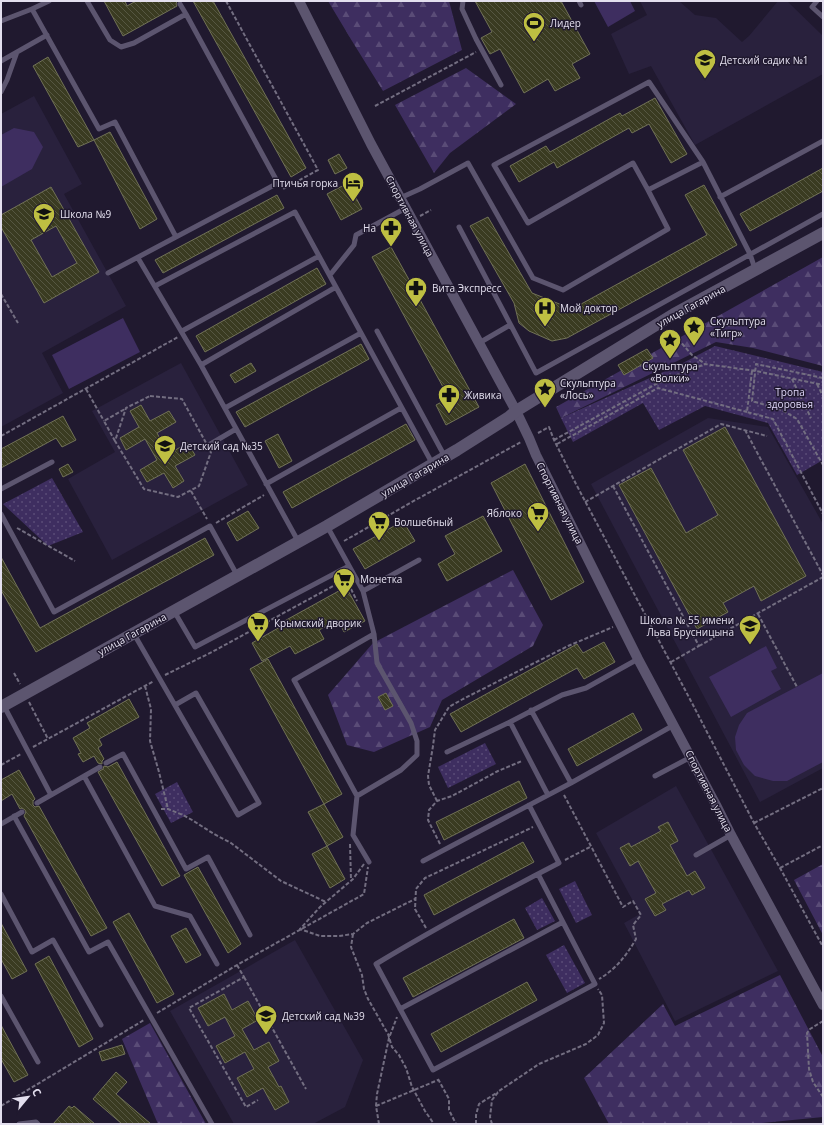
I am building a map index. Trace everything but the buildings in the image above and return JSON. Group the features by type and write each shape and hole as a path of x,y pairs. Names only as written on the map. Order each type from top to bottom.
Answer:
{"street":[{"name":"Спортивная улица","path":"298,1 367,136 516,412 638,659 823,1005"},
{"name":"улица Гагарина","path":"2,704 25,694 327,526 445,457 674,314 823,234"}],"lane":[{"path":"1,21 49,1"},
{"path":"87,1 110,40 121,47 134,43 186,14"},
{"path":"463,1 462,9 501,85"},
{"path":"817,1 812,7 823,17"},
{"path":"108,274 278,183 180,4"},
{"path":"32,9 99,129 115,122 176,237"},
{"path":"1,61 47,35"},
{"path":"1,92 8,80 18,52"},
{"path":"400,198 468,163 533,278 563,290 668,229 648,190 633,163 528,223 494,165 649,82 702,162 750,254 756,270"},
{"path":"720,196 823,141"},
{"path":"648,190 702,162"},
{"path":"330,275 354,245 356,235 406,208"},
{"path":"155,286 294,212 433,464"},
{"path":"458,227 536,373 823,214"},
{"path":"183,333 319,256"},
{"path":"138,258 201,364 298,541"},
{"path":"201,364 336,287"},
{"path":"479,343 510,325"},
{"path":"377,331 445,457"},
{"path":"225,408 361,333"},
{"path":"266,484 402,408"},
{"path":"207,446 236,430"},
{"path":"1,489 52,462"},
{"path":"1,514 54,612 210,526 237,575"},
{"path":"327,526 363,592 374,634 377,662 410,723 417,741 417,756 401,770 357,796"},
{"path":"363,592 419,560"},
{"path":"174,610 195,646 349,566"},
{"path":"134,633 160,678 175,705 238,815 259,803 196,693 175,705"},
{"path":"368,861 353,835 357,796 294,680 374,634"},
{"path":"447,752 510,722 562,694 586,688 638,659"},
{"path":"2,704 51,795"},
{"path":"531,710 571,783"},
{"path":"510,722 548,795"},
{"path":"423,861 571,783 674,725"},
{"path":"106,763 123,754 186,869 208,857 250,935"},
{"path":"655,776 691,757"},
{"path":"37,803 100,767"},
{"path":"84,776 156,906 190,916 217,964"},
{"path":"529,805 559,863 538,874 428,933 376,964 433,1070 595,984 538,874"},
{"path":"1,824 22,812"},
{"path":"14,816 89,952 108,942 212,1124"},
{"path":"696,855 731,835"},
{"path":"1,894 32,952 53,940 101,1025"},
{"path":"400,1009 563,922"},
{"path":"1,996 38,1062"},
{"path":"19,1124 36,1122 38,1124"}],"path":[{"path":"226,1 318,170 282,190"},
{"path":"375,106 482,49"},
{"path":"1,294 18,323"},
{"path":"1,436 183,333"},
{"path":"678,338 692,355 705,364 756,371 823,385"},
{"path":"554,440 656,384 705,364"},
{"path":"823,378 756,364 752,401 782,410 797,419 823,465"},
{"path":"748,412 752,371"},
{"path":"792,379 811,418"},
{"path":"817,384 823,396"},
{"path":"557,444 658,388 773,419 823,514"},
{"path":"86,389 115,441 144,489 178,498 199,486 211,452 182,399 150,396 104,421"},
{"path":"115,441 126,408"},
{"path":"585,502 721,424 767,436"},
{"path":"338,545 410,503 549,427 585,502 754,823 823,947"},
{"path":"670,662 758,614 823,576 745,430"},
{"path":"613,486 699,646"},
{"path":"191,491 210,526 270,492"},
{"path":"5,522 75,562"},
{"path":"1,765 48,738 212,652 346,579 359,604"},
{"path":"758,614 797,687"},
{"path":"437,801 429,785 428,776 435,730 449,707 568,646 621,624"},
{"path":"14,673 48,738"},
{"path":"145,686 152,709 150,741 160,772 168,809"},
{"path":"443,850 428,820 428,810 437,801 452,796 498,771 528,758"},
{"path":"476,1124 476,1115 479,1104 539,1064 586,1044 598,1035 604,1023 602,995 595,984 597,980 610,972 627,954 636,939 633,925 641,915 633,901 623,907 590,847 561,788"},
{"path":"754,823 823,788"},
{"path":"153,810 168,809 183,814 231,843 281,880 326,902"},
{"path":"428,933 415,909 416,889 425,878 539,824"},
{"path":"780,868 823,845"},
{"path":"559,863 590,847"},
{"path":"300,930 320,907 352,879 368,861"},
{"path":"1,1106 237,965 364,894 368,861"},
{"path":"300,930 320,936 340,936 353,934 367,923 415,899"},
{"path":"353,934 351,947 362,975 364,990 385,1028 392,1047 399,1055 406,1068 414,1090 434,1124"},
{"path":"237,965 306,1089"},
{"path":"244,977 189,1008 246,1107 258,1100"},
{"path":"380,1124 376,1106 377,1094 389,1038 400,1009"},
{"path":"823,1021 810,1029 807,1033 809,1069 813,1082 823,1097"},
{"path":"433,1070 449,1099 449,1110 456,1124"},
{"path":"376,1106 438,1080"},
{"path":"492,1124 490,1117 492,1100 499,1091"}],"shaded area":[{"path":"640,1 679,1 695,15 716,18 742,42 749,36 778,1 787,1 823,36 823,74 695,145 651,66 629,74 611,34 647,15"},
{"name":"Школа №9","path":"34,96 82,184 64,194 126,306 42,353 63,393 1,427 1,114"},
{"name":"Детский сад №35","path":"181,363 248,485 112,560 68,479 115,452 92,411"},
{"name":"Школа № 55 имени Льва Брусницына","path":"708,418 768,427 823,524 823,768 760,802 591,484"},
{"path":"676,786 778,971 675,1021 624,923 640,914 596,833"},
{"name":"Детский сад №39","path":"295,940 363,1060 345,1107 313,1124 234,1124 170,1011"}],"green space":[{"path":"328,1 449,1 462,50 383,91"},
{"path":"594,1 630,1 635,11 608,27"},
{"path":"466,68 516,104 450,153 434,173 395,105"},
{"path":"14,128 34,132 43,147 32,169 1,187 1,135"},
{"path":"823,257 823,366 753,348 716,342 561,418 556,407"},
{"path":"123,318 140,352 69,389 52,355"},
{"name":"Тропа здоровья","path":"715,346 823,372 823,460 797,475 768,423 705,406 659,430 643,403 573,442 561,418 683,363"},
{"path":"52,478 83,532 48,546 3,504"},
{"path":"513,570 543,625 533,646 442,700 430,727 374,752 347,745 328,695 373,643"},
{"path":"766,646 777,668 771,671 781,689 731,717 709,677"},
{"path":"823,673 823,762 787,781 773,781 755,776 744,765 736,750 735,737 739,725 747,713"},
{"path":"485,743 496,764 448,788 438,767"},
{"path":"177,782 193,812 171,823 155,794"},
{"path":"823,864 823,935 794,880"},
{"path":"575,881 592,915 576,923 559,889"},
{"path":"542,898 555,921 537,930 525,908"},
{"path":"564,945 585,983 567,993 546,955"},
{"path":"780,975 823,1057 823,1117 751,1124 609,1124 584,1078 663,1004 675,1026"},
{"path":"150,1023 206,1124 158,1124 122,1039"}],"place":[{"name":"Лидер","path":"534,42"},
{"name":"Детский садик №1","path":"705,80"},
{"name":"Птичья горка","path":"353,202"},
{"name":"Школа №9","path":"44,234"},
{"name":"На","path":"391,248"},
{"name":"Вита Экспресс","path":"416,308"},
{"name":"Мой доктор","path":"545,328"},
{"name":"Скульптура «Тигр»","path":"694,346"},
{"name":"Скульптура «Волки»","path":"670,360"},
{"name":"Скульптура «Лось»","path":"545,408"},
{"name":"Живика","path":"449,414"},
{"name":"Детский сад №35","path":"165,466"},
{"name":"Яблоко","path":"538,532"},
{"name":"Волшебный","path":"379,542"},
{"name":"Монетка","path":"344,598"},
{"name":"Крымский дворик","path":"258,642"},
{"name":"Школа № 55 имени Льва Брусницына","path":"750,646"},
{"name":"Детский сад №39","path":"266,1036"}]}
